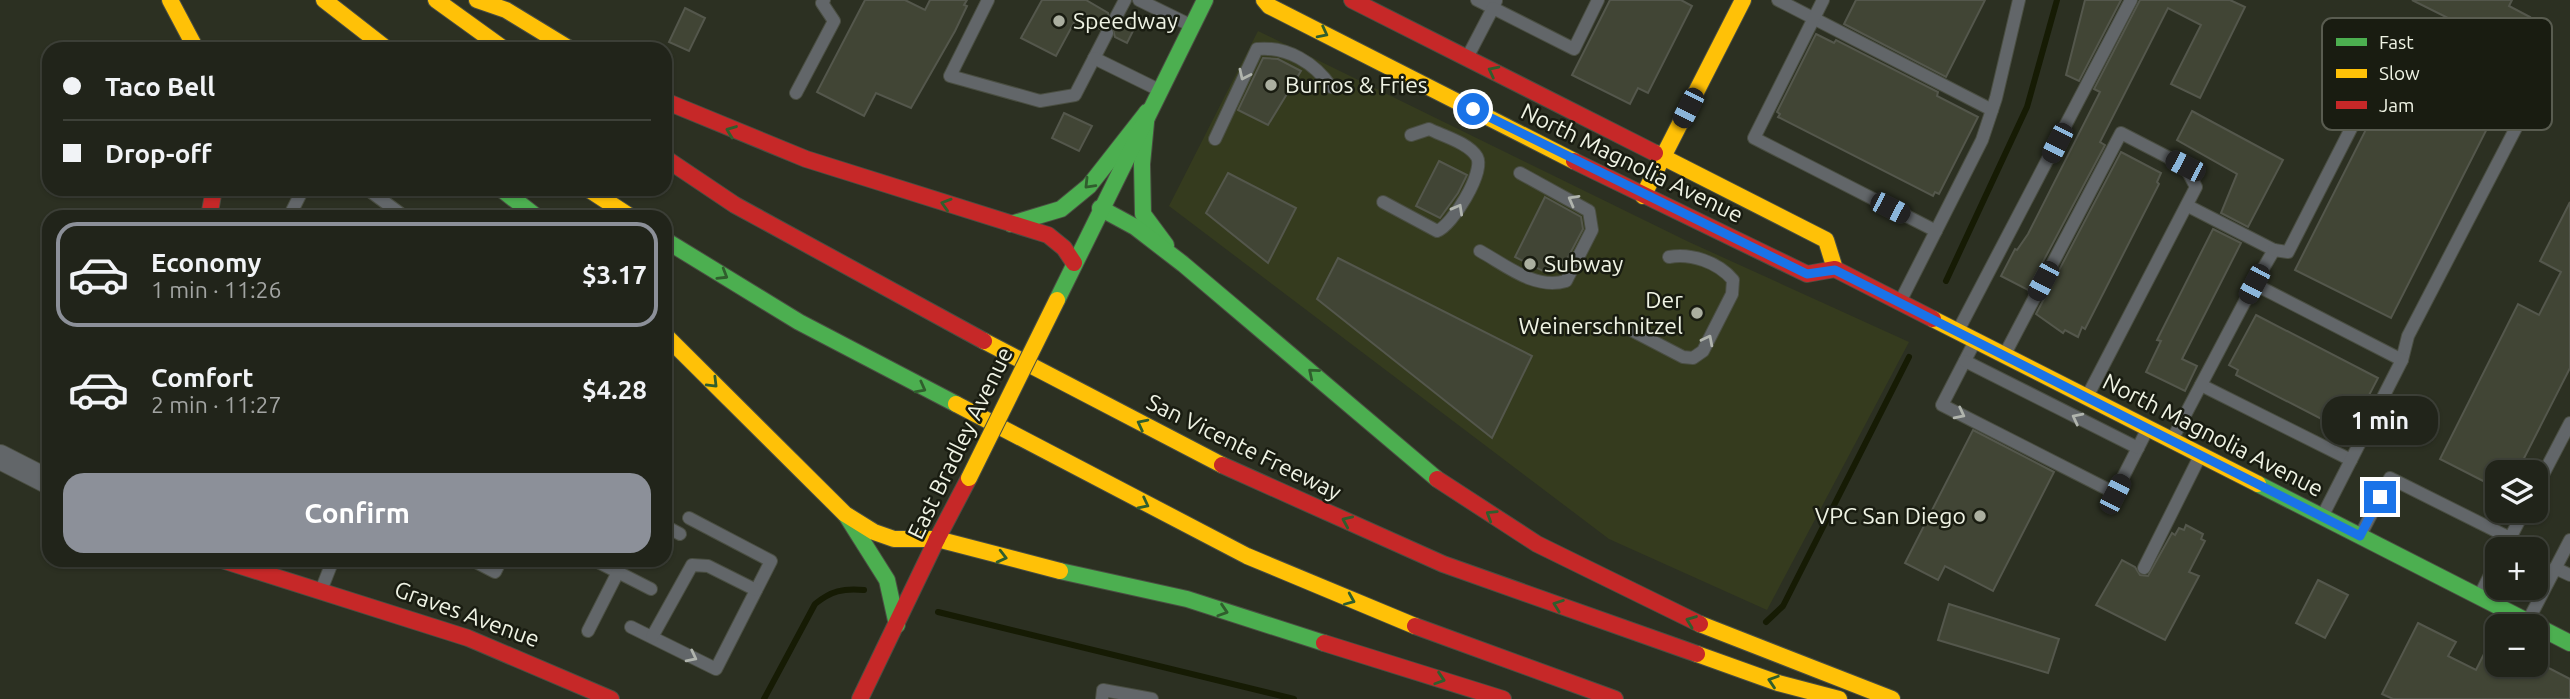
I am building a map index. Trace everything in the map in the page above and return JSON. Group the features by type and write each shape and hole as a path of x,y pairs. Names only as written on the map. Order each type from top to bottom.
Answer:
{"main road":[{"path":"170,0 192,42"},
{"path":"310,0 347,39"},
{"path":"324,0 378,42"},
{"path":"436,0 494,42"},
{"path":"477,0 506,10 559,42"},
{"path":"1011,224 1061,209 1089,186 1147,112 1205,0"},
{"name":"North Magnolia Avenue","path":"1264,0 1269,6 1643,196 1807,274 1835,270 2514,614"},
{"name":"North Magnolia Avenue","path":"1352,0 1826,240 1835,270"},
{"path":"1643,196 1743,0"},
{"path":"672,104 713,124 823,167 1048,235 1064,248 1074,263"},
{"path":"1147,112 1142,164 1143,214 1155,233 1183,264"},
{"name":"East Bradley Avenue","path":"860,699 1147,112"},
{"name":"San Vicente Freeway","path":"672,163 735,205 810,247 1044,374 1236,472 1443,564 1778,683 1839,699"},
{"path":"510,196 528,210"},
{"path":"599,196 620,210"},
{"path":"1100,208 1135,227 1183,264 1451,489 1537,544 1674,614 1892,699"},
{"path":"672,244 799,322 1247,556 1401,621 1615,699"},
{"path":"672,342 845,514 887,580 897,625"},
{"path":"845,514 874,532 894,540 937,539 1011,560 1187,599 1503,699"},
{"name":"Graves Avenue","path":"247,567 322,588 481,640 611,699"},
{"name":"North Magnolia Avenue","path":"2548,631 2570,643"}],"street":[{"path":"0,457 42,478"}],"lane":[{"path":"796,93 834,20 822,3 824,0"},
{"path":"988,0 950,76 1040,101 1075,95 1107,33"},
{"path":"1116,17 1125,0"},
{"path":"1139,0 1192,26"},
{"path":"1477,0 1495,4 1574,48 1598,0"},
{"path":"1778,0 1992,110"},
{"path":"1823,0 1754,138 1936,231"},
{"path":"1900,302 1982,140 2019,0"},
{"path":"1958,331 2131,0"},
{"path":"1467,58 1495,4"},
{"path":"1214,139 1258,49 1276,47 1305,62 1322,74 1331,88"},
{"path":"1094,58 1159,90"},
{"path":"1383,202 1437,231 1446,228 1454,218 1478,170 1478,158 1470,149 1429,129 1411,135"},
{"path":"2188,206 2274,250 2288,252 2350,130"},
{"path":"2322,516 2402,360 2408,336 2515,130"},
{"path":"2004,354 2121,133 2185,166 2196,187 2088,397"},
{"path":"1480,251 1531,279 1551,286 1566,281 1592,230 1588,211 1583,205 1520,173"},
{"path":"376,196 396,210"},
{"path":"2172,440 2274,250"},
{"path":"1631,330 1683,357 1693,358 1703,351 1709,340 1732,294 1733,280 1725,270 1696,258 1683,254 1669,257"},
{"path":"2254,284 2402,360"},
{"path":"1976,340 1942,405 2115,494 2148,428"},
{"path":"1965,361 2138,448"},
{"path":"2201,385 2351,460"},
{"path":"2548,465 2570,423"},
{"path":"2144,568 2201,455"},
{"path":"2360,536 2390,478 2495,537"},
{"path":"631,627 716,669 771,561 688,519"},
{"path":"672,530 680,534"},
{"path":"2532,614 2570,540"},
{"path":"652,637 692,565 708,566 756,590"},
{"path":"322,588 330,567"},
{"path":"608,567 651,589"},
{"path":"2556,568 2570,575"},
{"path":"588,631 618,572"},
{"path":"2479,596 2485,584"},
{"path":"562,699 572,679"},
{"path":"1102,699 1103,690 1152,699"}],"shaded area":[{"path":"1258,31 1689,242 1909,342 1767,610 1609,539 1169,206"}],"building":[{"path":"865,0 905,0 925,10 930,0 967,0 964,5 967,6 955,31 911,108 876,93 864,116 817,92"},
{"path":"1042,0 1086,0 1108,13 1111,24 1117,26 1124,21 1135,27 1127,43 1115,37 1112,26 1106,24 1100,29 1077,17 1056,56 1021,38"},
{"path":"1610,0 1681,0 1692,6 1648,93 1638,88 1630,104 1572,75"},
{"path":"1856,0 1985,0 1946,77 1844,24"},
{"path":"2085,0 2121,0 2079,81 2066,75"},
{"path":"2140,0 2230,0 2245,7 2200,98 2171,84 2201,25 2168,8 2100,142 2105,145 2028,290 2001,276 2015,249 2017,250 2028,234 2100,92 2094,89"},
{"path":"2412,0 2512,0 2509,6 2530,17 2530,18 2448,18"},
{"path":"685,8 705,18 689,51 669,42"},
{"path":"1816,34 1834,43 1836,40 1938,92 1937,96 1978,117 1939,194 1935,192 1933,196 1778,117 1780,114 1777,112"},
{"path":"1263,58 1278,59 1301,71 1268,125 1238,110"},
{"path":"2192,111 2283,160 2248,227 2221,213 2237,174 2177,140"},
{"path":"1064,113 1092,126 1079,151 1052,138"},
{"path":"2366,130 2486,130 2391,318 2295,270"},
{"path":"2121,152 2161,173 2157,182 2159,184 2085,329 2082,327 2078,337 2065,330 2063,333 2036,314"},
{"path":"1439,161 1467,175 1440,218 1416,206"},
{"path":"1228,173 1296,208 1268,263 1206,213"},
{"path":"1545,197 1581,217 1583,229 1564,265 1549,269 1547,273 1515,257"},
{"path":"2570,202 2570,368 2523,460 2485,460 2485,482 2440,459 2518,304 2539,315 2561,272 2540,261"},
{"path":"2213,229 2241,243 2182,359 2197,366 2185,391 2146,372 2161,341 2157,340"},
{"path":"1338,258 1532,356 1492,438 1317,299"},
{"path":"2256,315 2378,378 2352,428 2341,422 2339,428 2236,375 2238,370 2229,365"},
{"name":"VPC San Diego","path":"1973,430 2054,472 1993,591 1945,566 1938,580 1905,563"},
{"path":"2186,525 2203,534 2201,539 2205,541 2189,572 2199,576 2165,640 2096,605 2122,560 2135,567 2140,575 2148,576 2172,533 2175,535 2179,528 2184,530"},
{"path":"2318,580 2348,595 2325,638 2296,623"},
{"path":"1949,604 2059,639 2048,673 1938,640"},
{"path":"2418,623 2456,642 2448,656 2476,670 2485,652 2485,677 2548,677 2548,668 2570,679 2570,699 2393,699 2382,694"}],"waterway":[{"path":"1946,281 2027,107 2057,0"},
{"path":"1766,622 1783,606 1909,357"},
{"path":"764,699 815,604 838,591 864,590"},
{"path":"938,612 1294,699"}],"traffic: fast":[{"path":"1057,300 1205,0"},
{"path":"1147,112 1142,164 1143,214 1166,245"},
{"path":"1011,224 1061,209 1089,186 1147,112"},
{"path":"510,196 528,210"},
{"path":"1100,208 1135,227 1183,264 1437,479"},
{"path":"672,244 799,322 956,404"},
{"path":"2258,484 2570,643"},
{"path":"846,515 887,580 897,625"},
{"path":"1060,571 1187,599 1324,643"}],"traffic: slow":[{"path":"170,0 192,42"},
{"path":"324,0 378,42"},
{"path":"436,0 494,42"},
{"path":"477,0 506,10 559,42"},
{"path":"1264,0 1269,6 1574,161"},
{"path":"1643,196 1743,0"},
{"path":"1655,153 1826,240 1835,269"},
{"path":"599,196 620,210"},
{"path":"969,478 1057,300"},
{"path":"1933,319 2258,484"},
{"path":"984,341 1222,465"},
{"path":"672,342 845,514 874,532 894,539 937,539 1060,571"},
{"path":"956,404 1247,556 1415,626"},
{"path":"1700,624 1892,699"},
{"path":"1697,654 1778,683 1839,699"}],"traffic: jam":[{"path":"1352,0 1655,153"},
{"path":"672,104 806,159 1048,235 1064,248 1074,263"},
{"path":"1574,161 1807,274 1835,269 1933,319"},
{"path":"672,163 735,205 984,341"},
{"path":"210,210 213,196"},
{"path":"1222,465 1443,564 1697,654"},
{"path":"937,539 969,478"},
{"path":"1437,479 1537,544 1700,624"},
{"path":"860,699 937,539"},
{"path":"244,567 468,638 611,699"},
{"path":"1415,626 1615,699"},
{"path":"1324,643 1503,699"}],"place":[{"name":"Speedway","path":"1059,21"},
{"name":"Burros & Fries","path":"1271,85"},
{"name":"Subway","path":"1530,264"},
{"name":"Der Weinerschnitzel","path":"1697,313"},
{"name":"VPC San Diego","path":"1980,516"}],"route":[{"path":"1473,109 1643,196 1807,274 1835,270 2360,536 2380,497"}]}
